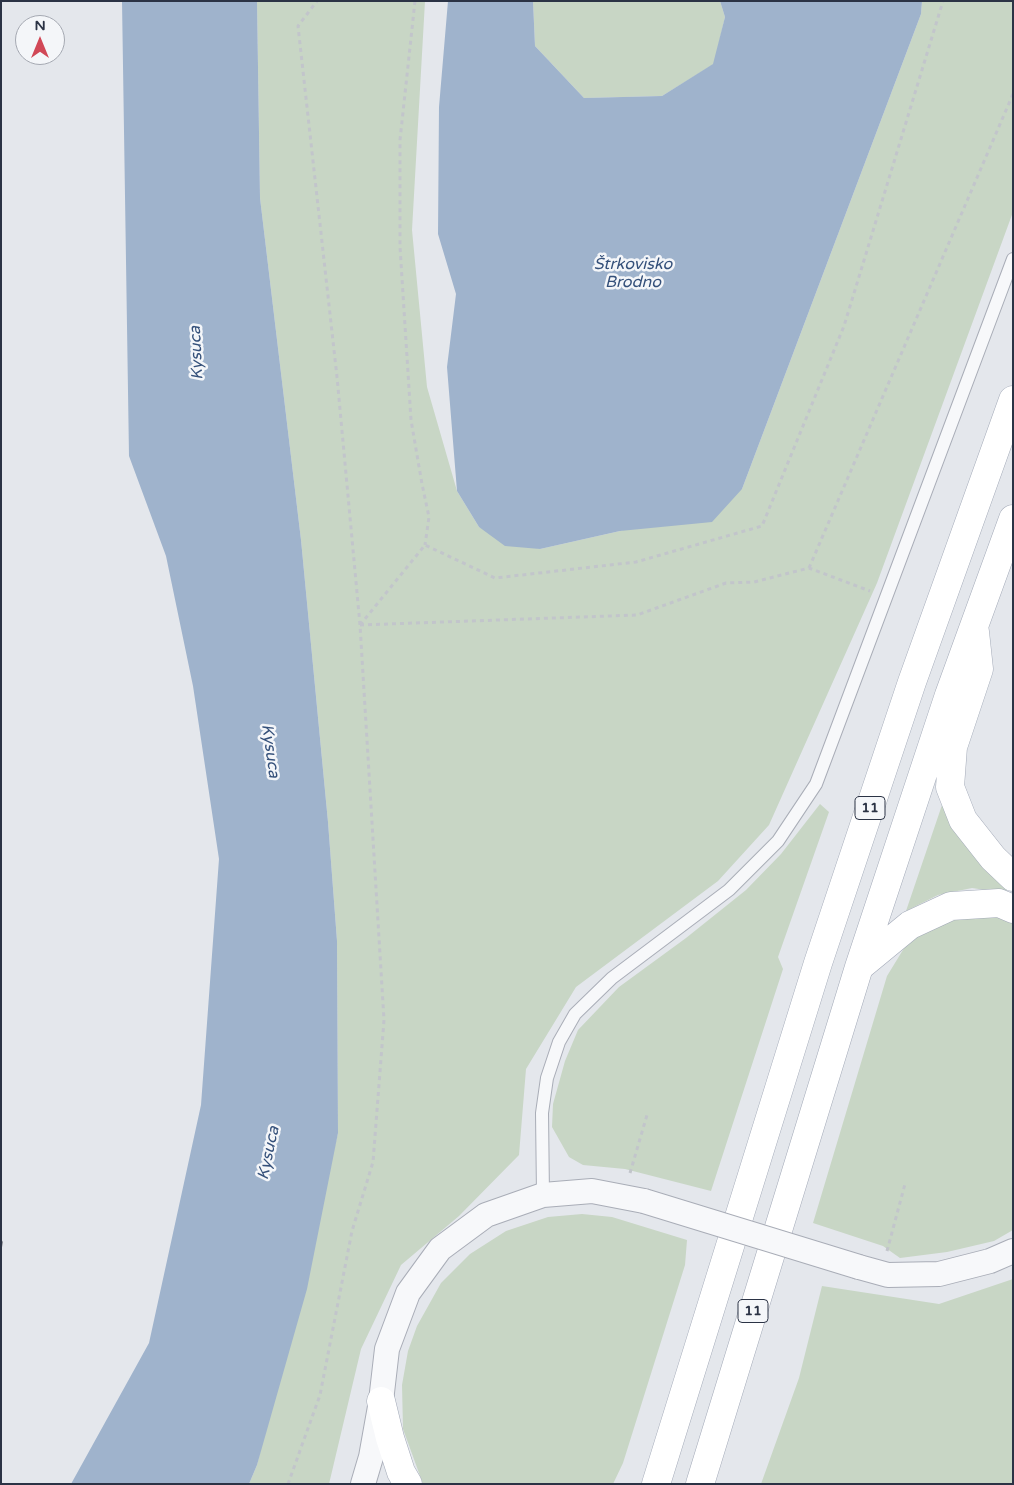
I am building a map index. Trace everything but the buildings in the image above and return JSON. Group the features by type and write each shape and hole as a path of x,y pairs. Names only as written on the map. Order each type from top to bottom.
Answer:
{"main road":[{"name":"11","path":"656,1484 821,954 912,682 1013,400"},
{"name":"11","path":"700,1484 860,967 950,695 1013,519"},
{"path":"974,625 979,669 953,746 950,786 963,820 992,858 1013,877"},
{"path":"860,967 910,925 950,906 999,903 1013,909"},
{"path":"381,1401 401,1472 408,1484"}],"street":[{"path":"363,1484 371,1457 381,1401 387,1349 408,1294 440,1249 486,1215 543,1195 592,1191 644,1201 888,1276 939,1274 990,1261 1013,1251"}],"lane":[{"path":"543,1195 542,1114 547,1078 559,1042 575,1014 612,978 729,890 778,841 816,784 1013,259"}],"path":[{"path":"288,1484 320,1395 352,1231 373,1162 384,1020 360,625 337,377 298,26 317,1"},
{"path":"360,625 424,544 429,517 411,420 400,247 400,140 415,1"},
{"path":"424,544 494,578 636,562 762,526 844,326 943,1"},
{"path":"809,568 1013,94"},
{"path":"360,625 638,615 726,583 754,582 809,568 887,597"},
{"path":"629,1174 647,1115"},
{"path":"887,1251 905,1184"}],"green space":[{"path":"257,1 425,1 412,230 427,387 457,491 479,527 540,549 620,531 742,489 921,14 922,1 1013,1 1013,212 877,583 769,825 718,881 576,987 526,1069 519,1155 459,1216 401,1265 361,1349 329,1484 249,1484 257,1465 338,1133 337,941 328,822 301,540 260,198"},
{"path":"533,1 720,1 725,17 714,64 662,96 584,98 535,46"},
{"path":"820,804 829,812 778,957 783,969 711,1191 625,1169 583,1165 569,1157 552,1127 553,1104 565,1061 578,1030 619,987 686,938 746,890 781,854"},
{"path":"942,805 1008,885 1006,893 972,888 938,895 906,911"},
{"path":"967,915 996,916 1013,922 1013,1230 994,1241 947,1252 900,1258 883,1246 813,1223 887,976 906,945 935,922"},
{"path":"582,1214 612,1217 687,1240 685,1265 623,1463 613,1484 423,1484 403,1429 402,1385 408,1351 417,1326 441,1283 470,1254 506,1231 548,1217"},
{"path":"1013,1279 1013,1484 761,1484 799,1378 822,1286 939,1304"}],"water":[{"name":"Kysuca","path":"122,1 257,1 260,198 301,540 328,822 337,941 338,1133 307,1289 257,1465 249,1484 71,1484 149,1343 201,1105 219,859 193,686 166,556 129,456"},
{"name":"Štrkovisko Brodno","path":"448,1 533,1 535,46 584,98 662,96 713,64 725,17 720,1 922,1 921,14 742,489 712,522 620,531 540,549 505,546 479,527 457,491 447,367 456,294 438,234 439,107"}]}
